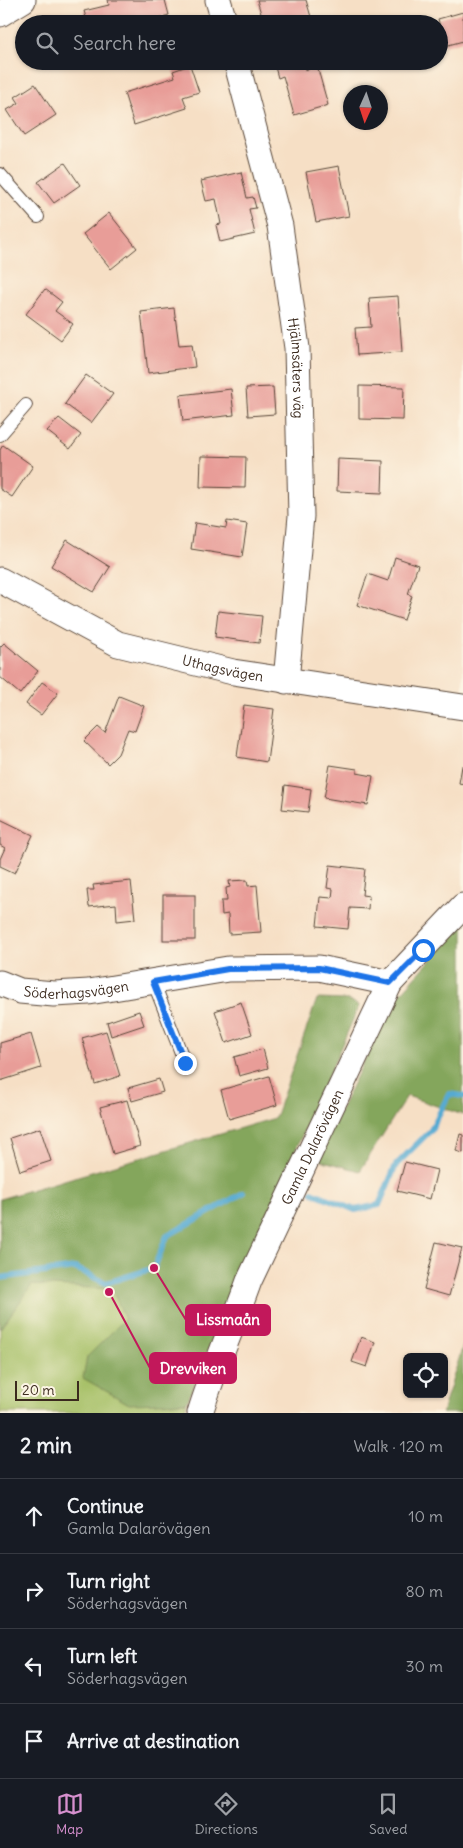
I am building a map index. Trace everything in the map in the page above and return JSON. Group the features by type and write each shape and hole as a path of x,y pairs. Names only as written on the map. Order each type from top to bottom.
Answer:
{"street":[{"path":"0,14 23,0"},
{"path":"218,0 222,15"},
{"name":"Hjälmsäters väg","path":"238,70 280,226 298,348 301,516 286,681"},
{"name":"Uthagsvägen","path":"0,580 118,644 233,672 463,707"},
{"name":"Gamla Dalarövägen","path":"200,1413 215,1366 249,1281 390,983 463,906"},
{"name":"Söderhagsvägen","path":"7,993 54,994 89,992 228,969 319,968 390,983"}],"lane":[{"path":"0,174 38,217"},
{"path":"0,435 26,405"},
{"path":"153,982 185,1063"}],"green space":[{"path":"463,924 463,1115 407,1096 360,1171 316,1159 393,1002"},
{"path":"317,999 348,1000 359,1006 222,1317 187,1402 129,1404 83,1378 87,1357 125,1319 112,1289 32,1285 0,1329 0,1199 275,1118"},
{"path":"97,1171 170,1403 187,1402 184,1413 0,1413 0,1199"},
{"path":"463,1346 462,1413 442,1413"}],"building":[{"path":"108,0 165,0 169,15 85,15 84,11 109,5"},
{"path":"257,0 306,0 310,15 261,15"},
{"path":"463,12 463,41 448,45 448,16"},
{"path":"192,70 199,92 183,97 187,108 134,125 124,93 175,77 173,71"},
{"path":"276,70 318,70 328,105 294,115 283,76 278,78"},
{"path":"35,84 56,115 24,136 7,110 19,103 15,97"},
{"path":"65,163 80,185 54,203 38,182"},
{"path":"339,166 349,216 316,222 306,172"},
{"path":"241,172 247,198 253,197 256,208 249,209 255,234 220,242 216,225 221,224 216,199 206,201 201,181"},
{"path":"109,213 137,248 111,269 83,234"},
{"path":"45,289 62,302 55,311 73,324 61,340 26,314"},
{"path":"398,296 402,352 357,355 355,328 371,327 369,298"},
{"path":"174,308 179,345 192,344 195,367 148,373 141,312"},
{"path":"86,375 113,394 91,423 65,404"},
{"path":"359,386 404,387 403,420 359,419"},
{"path":"273,387 275,414 248,416 246,388"},
{"path":"231,389 234,415 183,421 180,395"},
{"path":"59,418 81,435 70,449 47,431"},
{"path":"3,445 33,466 12,497 0,489 0,450"},
{"path":"201,456 246,457 245,488 200,487"},
{"path":"338,459 383,461 382,493 337,491"},
{"path":"227,521 247,524 242,557 191,549 195,523 226,528"},
{"path":"67,540 110,567 94,592 51,566"},
{"path":"395,557 418,565 408,594 412,596 404,620 357,605 368,574 388,581"},
{"path":"218,611 262,616 259,643 215,637"},
{"path":"4,643 38,671 20,694 0,677 0,647"},
{"path":"42,682 58,693 41,715 26,704"},
{"path":"119,696 144,706 135,731 128,729 118,754 108,764 84,741 98,727 105,733"},
{"path":"244,705 274,709 267,762 237,757"},
{"path":"330,765 357,769 357,773 373,776 368,805 324,798"},
{"path":"463,766 463,784 459,783"},
{"path":"285,785 311,789 308,812 282,809"},
{"path":"0,819 33,835 15,873 0,866 0,859 5,848 0,845"},
{"path":"330,865 365,869 362,895 369,896 368,909 350,908 348,929 317,926 320,897 332,898 333,889 327,888"},
{"path":"247,880 248,886 257,885 261,932 229,934 228,914 222,915 221,901 227,901 226,888 230,887 229,881"},
{"path":"131,881 135,919 117,921 116,904 89,907 87,890 94,890 93,885"},
{"path":"163,895 195,895 195,940 163,940"},
{"path":"241,1002 252,1034 226,1043 215,1011"},
{"path":"139,1011 144,1025 111,1036 107,1022"},
{"path":"106,1031 120,1076 95,1084 82,1038"},
{"path":"31,1034 41,1068 0,1081 0,1043"},
{"path":"263,1049 268,1068 239,1076 234,1057"},
{"path":"269,1076 277,1105 229,1119 221,1090"},
{"path":"159,1079 163,1092 132,1101 128,1088"},
{"path":"127,1100 140,1146 113,1154 100,1107"},
{"path":"40,1128 51,1161 20,1171 10,1138"},
{"path":"460,1134 463,1135 463,1153 456,1151"},
{"path":"405,1162 437,1170 430,1199 397,1191"},
{"path":"436,1242 462,1248 449,1296 424,1289"},
{"path":"361,1337 375,1342 367,1367 352,1362"}],"waterway":[{"path":"312,1192 355,1210 379,1205 396,1165 431,1130 449,1094 463,1096"},
{"path":"0,1278 75,1268 106,1283 154,1268 167,1236 243,1193"}],"place":[{"name":"Lissmaån","path":"154,1268"},
{"name":"Drevviken","path":"109,1292"}],"route":[{"path":"185,1063 153,982 228,969 319,968 390,983 423,950"}]}
